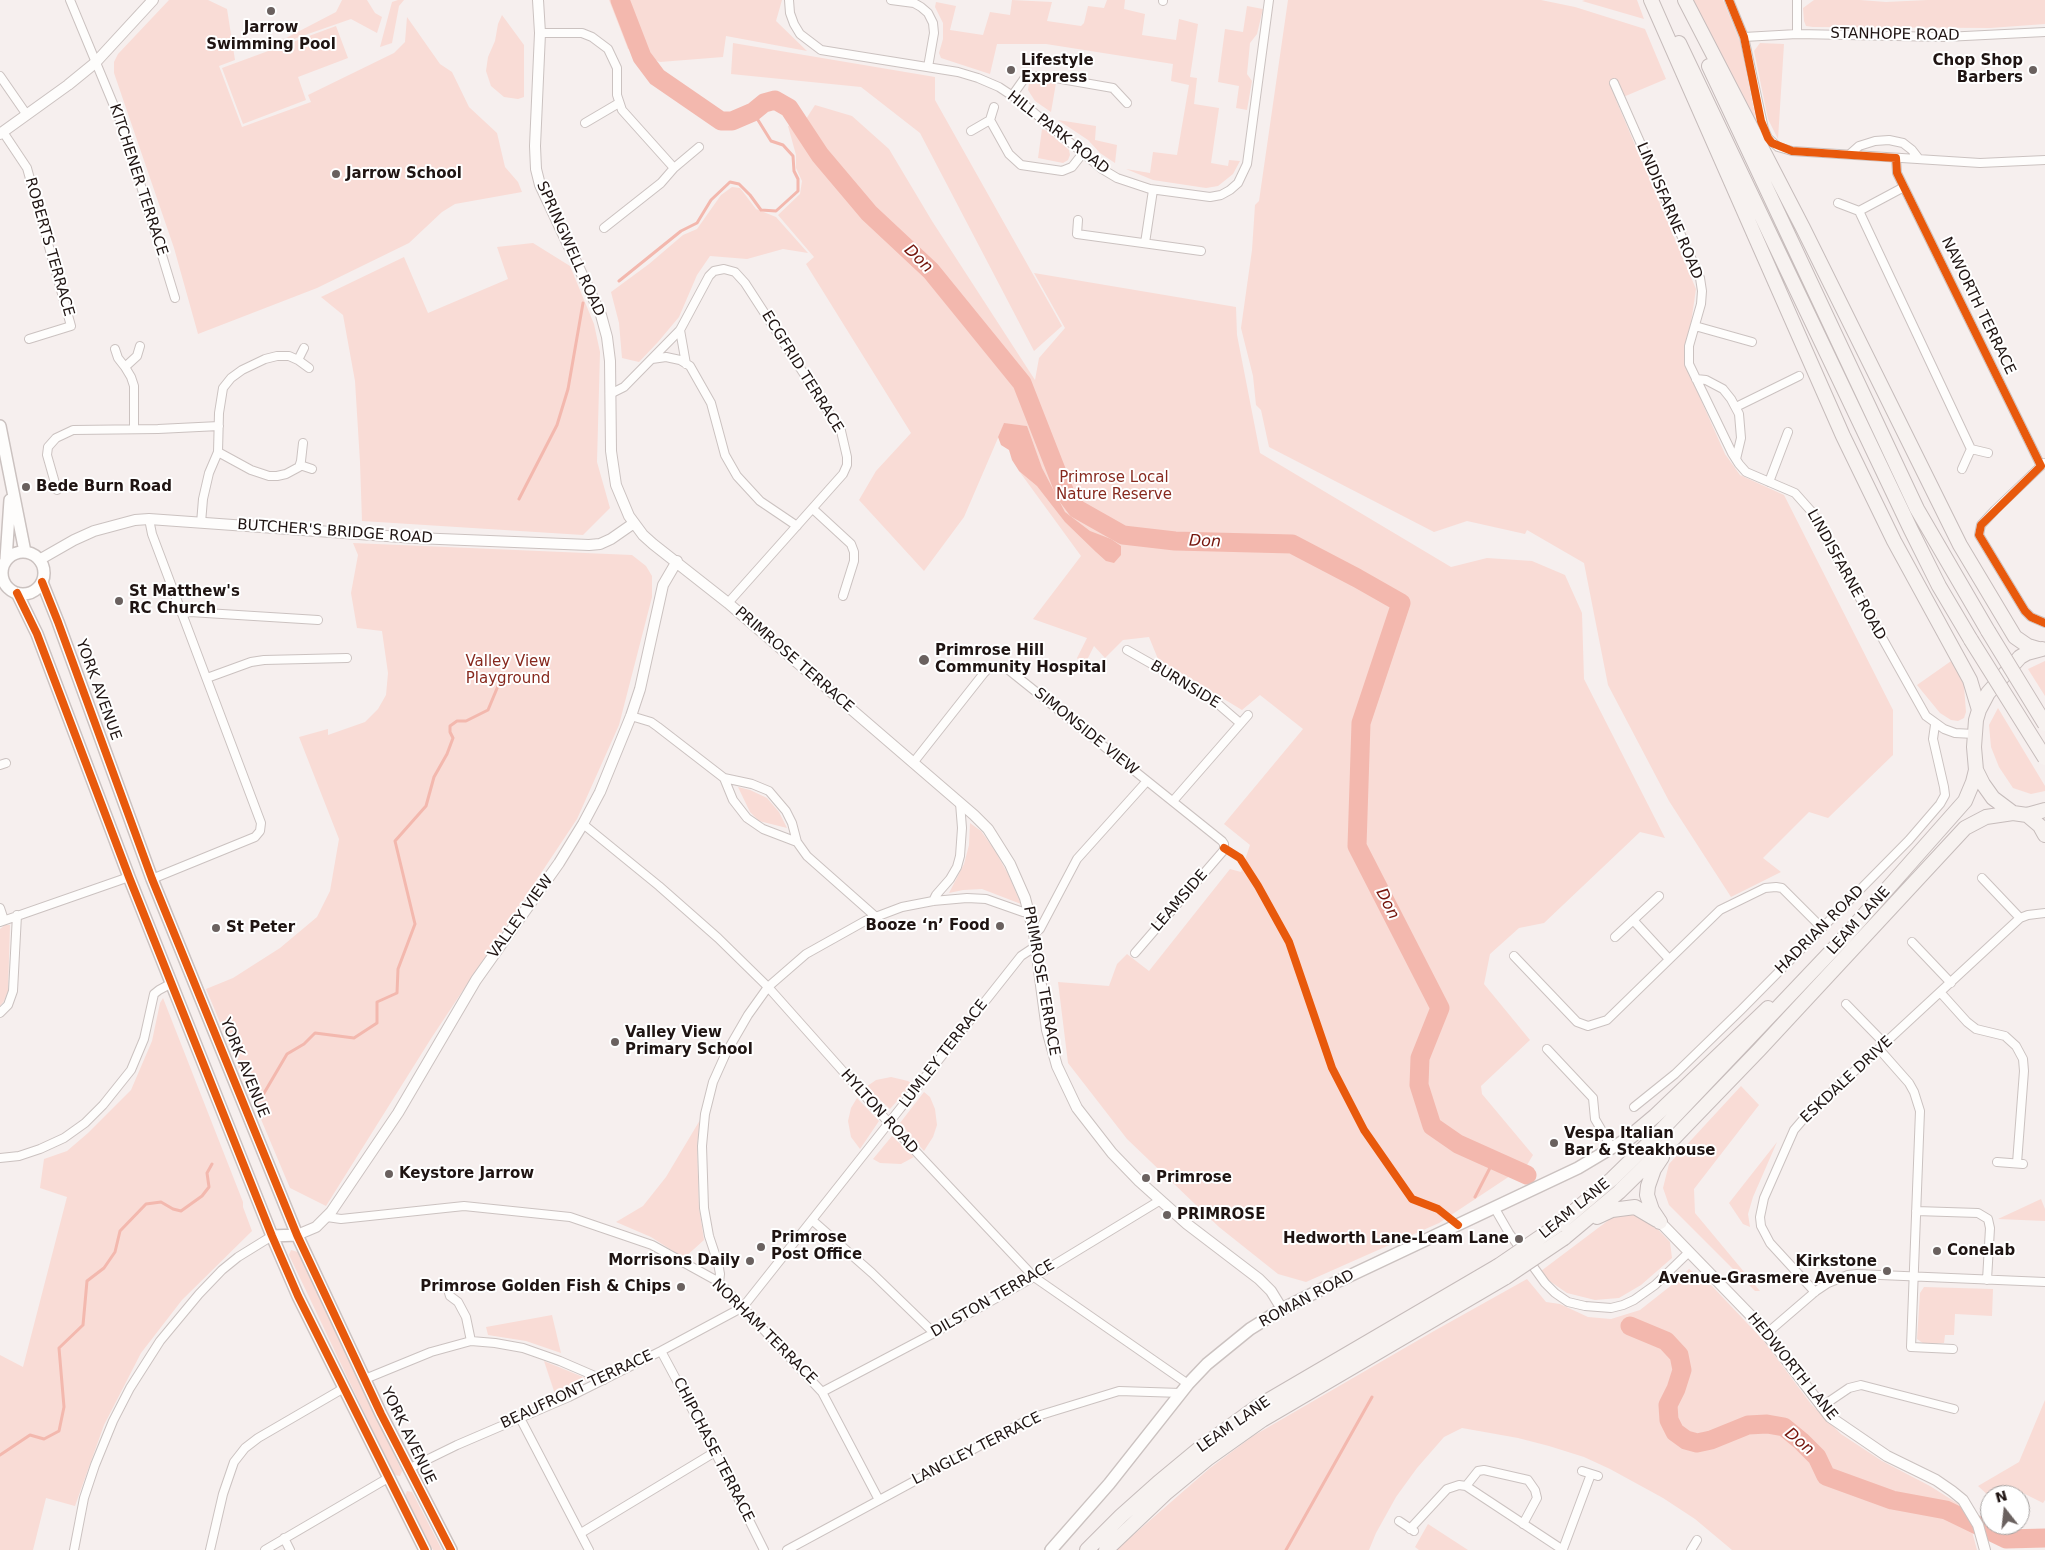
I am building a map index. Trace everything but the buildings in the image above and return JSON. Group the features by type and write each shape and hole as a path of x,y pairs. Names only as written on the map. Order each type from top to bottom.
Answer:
{"highway":[{"path":"1651,0 1843,436 1894,541 1970,680 1979,710"},
{"path":"1658,0 1911,530 1971,640 2045,758"},
{"path":"1678,0 1917,509 2045,724"},
{"path":"1685,0 1803,228 1960,545 2015,637 2028,646 2041,649"},
{"path":"2041,649 2020,657 1988,693 1979,710 1974,734 1976,770 1989,793 2040,826 2045,835"},
{"name":"LEAM LANE","path":"1106,1550 1167,1492 1207,1459 1262,1420 1502,1272 1612,1179 1654,1139 1842,940 1966,800 1974,782 1976,770"},
{"name":"LEAM LANE","path":"1087,1550 1120,1516 1158,1482 1199,1449 1257,1407 1564,1238 1619,1192 1676,1136 1760,1050 1965,828 1986,817 2045,810"},
{"path":"1630,1137 1655,1116 1753,1021 1842,940"},
{"path":"1660,1222 1649,1203 1648,1186 1654,1169 1676,1136"},
{"path":"1577,1227 1612,1210 1627,1207 1641,1209 1660,1222"}],"main road":[{"path":"0,426 3,451 10,475 25,552"},
{"path":"6,559 18,552 32,554 43,565 42,582 31,592 17,593 10,590 1,580 6,559 10,475"},
{"name":"YORK AVENUE","path":"42,582 152,879 297,1235 411,1474 451,1550"},
{"path":"17,593 38,634 129,877 272,1236 298,1296 425,1550"},
{"path":"129,877 152,879"},
{"path":"172,983 192,975"},
{"name":"ROMAN ROAD","path":"1051,1550 1109,1484 1184,1388 1228,1346 1250,1329 1282,1309 1578,1168 1630,1137"},
{"path":"272,1236 297,1235"},
{"name":"YORK AVENUE","path":"394,1490 411,1474"}],"street":[{"name":"KITCHENER TERRACE","path":"70,0 124,130 175,298"},
{"path":"2,133 95,63 153,0"},
{"name":"SPRINGWELL ROAD","path":"538,0 540,33 535,146 536,168 540,185 601,315 607,337 610,430 614,475 619,494 634,523 648,539 677,561"},
{"name":"HILL PARK ROAD","path":"789,0 790,13 797,29 809,42 821,50 928,67 978,78 999,87 1012,96 1117,178 1153,190 1210,197 1221,195 1230,190 1243,174 1247,164 1269,0"},
{"path":"891,0 914,3 922,7 933,22 934,33 928,67"},
{"path":"1729,0 1744,37 1764,129 1772,144 1792,151 1980,163 2045,160"},
{"path":"1797,0 1797,34"},
{"name":"STANHOPE ROAD","path":"1744,37 1797,34 1935,37 2045,32"},
{"path":"540,33 582,33 601,42 608,49 617,68 619,104 628,118 674,168"},
{"path":"0,76 27,115"},
{"path":"1012,96 1024,79 1031,76 1044,76 1113,88 1127,103"},
{"name":"LINDISFARNE ROAD","path":"1614,83 1700,278 1701,304 1688,354 1689,364 1736,459 1746,472 1795,493 1811,511 1920,706 1936,724 1955,733 1974,734"},
{"path":"586,123 619,104"},
{"path":"971,131 990,120 994,107"},
{"path":"990,120 1009,154 1021,165 1062,171 1072,167 1084,154"},
{"name":"ROBERTS TERRACE","path":"2,133 27,168 71,326 29,339"},
{"path":"1850,154 1858,146 1875,141 1889,140 1903,143 1919,159"},
{"path":"604,228 661,183 674,168 699,147"},
{"name":"NAWORTH TERRACE","path":"1896,158 1897,173 2043,464"},
{"path":"1859,211 1904,187"},
{"path":"1146,243 1153,190"},
{"path":"1838,203 1859,211 1971,450"},
{"path":"1078,220 1077,234 1201,251"},
{"name":"ECGFRID TERRACE","path":"680,330 709,276 714,271 724,269 739,276 748,287 844,438 847,457 846,470 813,509 725,601"},
{"path":"1695,326 1752,342"},
{"path":"610,394 624,387 680,330"},
{"path":"680,330 686,364"},
{"path":"125,367 138,356 140,346"},
{"path":"298,360 304,348"},
{"path":"115,349 118,358 131,376 134,386 134,429"},
{"path":"201,523 209,473 218,452 220,398 223,388 231,378 242,370 265,359 283,356 298,360 309,368"},
{"path":"652,359 666,357 680,360 690,366 706,392 715,415 725,455 737,476 760,502 797,526"},
{"path":"1736,407 1799,376"},
{"path":"1696,379 1715,383 1731,399 1736,407 1741,424 1741,438 1736,459"},
{"path":"57,490 47,455 48,447 56,438 73,430 219,426"},
{"path":"1769,482 1788,432"},
{"path":"218,452 251,470 269,476 294,471 300,465 302,443"},
{"path":"1971,450 1988,453"},
{"path":"1962,469 1971,450"},
{"path":"2043,464 1981,525 1979,535 2025,611 2031,617 2045,623"},
{"path":"300,465 312,469"},
{"path":"813,509 851,544 854,552 854,561 843,596"},
{"path":"149,519 152,534 260,816 261,823 260,831 255,837 152,879"},
{"name":"BUTCHER'S BRIDGE ROAD","path":"39,560 94,531 120,523 149,519 415,538 589,545 600,544 611,539 634,523"},
{"name":"PRIMROSE TERRACE","path":"677,561 988,829 1010,864 1030,913 1047,1030 1064,1084 1077,1108 1119,1160 1160,1201 1259,1279 1271,1291 1282,1309"},
{"name":"VALLEY VIEW","path":"297,1235 316,1227 327,1217 398,1113 476,980 559,863 583,824 600,792 632,716 640,689 663,586 677,561"},
{"path":"182,614 190,612 318,620"},
{"name":"BURNSIDE","path":"1127,650 1194,688 1218,704 1240,723"},
{"path":"206,678 251,662 264,660 347,658"},
{"name":"SIMONSIDE VIEW","path":"913,763 984,673 989,668 1005,667 1222,841 1224,848"},
{"path":"1172,801 1248,715"},
{"path":"632,716 651,722 724,778 752,784 768,791 786,812 797,842 807,856 876,917"},
{"name":"HADRIAN ROAD","path":"1634,1107 1675,1074 1909,840 1940,804 1944,795 1944,787 1933,739 1936,724"},
{"path":"724,778 733,800 746,818 763,829 797,842"},
{"path":"1034,933 1040,929 1077,859 1147,780"},
{"path":"933,901 953,873 960,856 962,828 960,803"},
{"name":"HYLTON ROAD","path":"583,824 659,886 718,938 768,987 889,1123 1034,1277 1184,1388"},
{"name":"LEAMSIDE","path":"1135,953 1224,848"},
{"path":"0,908 2,921 129,877"},
{"path":"1982,878 2020,918 2045,913"},
{"path":"1514,956 1577,1022 1588,1026 1607,1020 1720,910 1771,887 1782,888 1787,892 1822,928"},
{"path":"1615,938 1659,896"},
{"path":"719,1282 718,1263 709,1236 704,1208 702,1146 705,1114 713,1082 726,1053 748,1015 768,987 806,954 876,917 902,908 933,901 967,898 986,899 1030,913"},
{"path":"0,1013 8,1005 13,991 17,915"},
{"name":"ESKDALE DRIVE","path":"1815,1292 1764,1235 1760,1226 1761,1207 1788,1140 1806,1116 2020,918"},
{"path":"1633,920 1669,959"},
{"path":"1912,942 1951,982"},
{"name":"LUMLEY TERRACE","path":"743,1306 1021,956 1036,946"},
{"path":"0,1158 19,1156 64,1138 85,1123 103,1106 131,1070 144,1039 154,994 172,983"},
{"path":"1940,992 1967,1022 1976,1029 2005,1036 2016,1046 2023,1059 2020,1164 1997,1162"},
{"path":"1846,1004 1909,1083 1918,1101 1920,1111 1910,1347 1953,1349"},
{"path":"1547,1049 1593,1098 1592,1109 1595,1119 1612,1148"},
{"name":"DILSTON TERRACE","path":"822,1392 934,1333 1034,1277 1160,1201"},
{"name":"NORHAM TERRACE","path":"327,1217 341,1219 464,1206 570,1217 652,1245 719,1282 822,1392 879,1500"},
{"path":"1494,1208 1509,1233 1545,1283 1568,1302 1611,1308 1623,1305 1634,1300 1655,1285 1689,1252"},
{"path":"1916,1211 1978,1213 1983,1215 1990,1223 1987,1280"},
{"path":"812,1220 872,1273 934,1333"},
{"name":"HEDWORTH LANE","path":"1660,1222 1766,1334 1821,1407 1840,1426 1887,1456 1952,1490 1969,1509 1984,1546"},
{"path":"74,1550 84,1498 95,1465 113,1421 130,1388 160,1341 199,1294 238,1257 272,1236"},
{"path":"1766,1334 1815,1292 1828,1283 1848,1275 2045,1282"},
{"path":"447,1286 450,1296 458,1302 466,1317 471,1341"},
{"name":"BEAUFRONT TERRACE","path":"411,1474 457,1445 604,1380 743,1306"},
{"path":"365,1379 431,1352 471,1341 523,1348 560,1361 604,1380"},
{"name":"CHIPCHASE TERRACE","path":"661,1351 716,1452 764,1550"},
{"path":"1821,1407 1849,1388 1862,1385 1954,1409"},
{"path":"210,1550 223,1494 234,1462 245,1448 258,1438 344,1388"},
{"name":"LANGLEY TERRACE","path":"786,1550 1031,1418 1119,1391 1184,1388"},
{"path":"520,1418 589,1550"},
{"path":"581,1533 716,1452"},
{"path":"1466,1486 1478,1471 1484,1470 1528,1480 1535,1490 1537,1498 1523,1524"},
{"path":"1399,1521 1412,1530 1446,1489 1460,1485 1466,1486 1563,1550 1594,1475 1582,1471"},
{"path":"265,1550 388,1478"},
{"path":"284,1538 290,1550"},
{"path":"1691,1550 1697,1540"}],"green space":[{"name":"Jarrow School","path":"169,0 208,0 227,9 235,60 219,66 242,127 311,102 308,95 394,53 405,42 407,17 440,64 452,72 469,107 497,133 505,167 518,182 522,192 455,204 442,212 409,243 317,288 198,334 174,248 114,73 114,62 118,54"},
{"path":"342,0 367,0 375,13 382,17 377,33 351,19 265,49 336,12"},
{"path":"404,0 399,6 392,43 380,47 392,2"},
{"path":"609,0 782,0 776,21 807,51 726,36 723,57 660,62 628,49"},
{"path":"1012,0 1052,2 1047,21 1081,26 1084,23 1088,6 1104,8 1107,0 1125,0 1124,9 1145,14 1142,35 1176,40 1179,19 1198,24 1190,77 1197,78 1194,104 1219,108 1211,163 1228,166 1229,160 1240,161 1233,174 1218,186 1206,188 1153,180 1126,169 1150,173 1153,152 1177,155 1189,85 1171,81 1173,64 1046,44 997,44 990,74 941,58 939,53 943,39 943,23 935,7 936,2 956,6 950,30 983,35 990,12 1010,15"},
{"path":"1288,0 1541,0 1575,7 1645,29 1666,79 1616,100 1696,289 1685,364 1725,454 1740,475 1784,495 1893,710 1893,755 1828,818 1809,812 1763,858 1781,872 1731,897 1669,801 1608,685 1584,563 1527,530 1525,534 1467,521 1434,532 1269,447 1261,410 1256,405 1253,376 1241,328 1252,250 1255,205 1259,201"},
{"path":"1637,0 1644,19 1582,1"},
{"path":"1692,0 1723,0 1741,44 1758,129"},
{"path":"1814,0 1886,2 2045,0 2045,24 1990,28 1806,26 1803,8"},
{"path":"1247,6 1263,9 1257,34 1250,43 1247,74 1252,81 1247,110 1236,108 1239,86 1218,82 1225,29 1243,32"},
{"path":"502,15 524,45 524,97 518,99 504,97 491,86 486,71 488,57 495,41 498,24"},
{"path":"336,26 348,58 298,77 306,100 243,124 222,68"},
{"path":"733,43 935,77 935,100 1062,326 1034,351 920,133 861,87 731,74"},
{"path":"1760,43 1784,44 1778,139 1768,119 1754,51"},
{"path":"1034,80 1056,83 1051,112 1035,101 1028,90 1029,84"},
{"name":"Primrose Local Nature Reserve","path":"815,105 852,116 889,149 932,221 1035,380 1039,358 1065,328 1034,273 1236,307 1237,335 1260,453 1451,567 1487,558 1532,561 1565,575 1582,613 1584,679 1665,838 1640,832 1544,923 1519,928 1490,954 1484,984 1530,1040 1481,1086 1482,1094 1533,1155 1521,1175 1516,1172 1439,1223 1306,1282 1278,1274 1219,1227 1127,1139 1068,1063 1058,982 1109,986 1117,964 1127,954 1149,971 1230,869 1241,872 1250,845 1224,824 1303,729 1260,695 1242,710 1158,659 1149,637 1123,640 1105,658 1094,646 1084,666 1077,658 1087,638 1033,619 1081,556 1019,471 1027,426 1004,424 964,517 924,571 859,500 876,471 911,433 806,264 814,257 778,215 800,194 802,181 796,168 796,155 788,126 795,123 799,130"},
{"path":"1058,120 1096,126 1095,140 1117,145 1115,163 1100,153 1088,140"},
{"path":"1042,129 1069,150 1068,160 1063,163 1038,158"},
{"path":"732,187 740,188 756,209 776,217 808,253 783,249 747,259 710,256 697,275 679,317 658,342 639,362 622,358 619,323 611,292 649,264 683,235 697,229 721,195"},
{"path":"533,243 570,266 594,324 600,352 597,462 610,508 583,535 362,521 355,381 343,315 321,297 404,257 428,313 508,279 497,247"},
{"name":"Valley View Playground","path":"353,543 632,555 646,566 652,576 652,597 619,725 577,819 432,1037 326,1206 290,1188 206,989 233,978 280,948 317,917 330,891 339,839 299,737 328,729 328,735 365,722 378,709 386,695 388,673 382,631 357,628 351,593 358,555"},
{"path":"1954,659 1964,686 1966,712 1964,718 1958,721 1951,720 1940,713 1917,685"},
{"path":"2045,661 2045,696 2028,669"},
{"path":"1998,708 2045,786 2045,791 2031,794 2013,788 1999,767 1991,747 1989,725"},
{"path":"738,787 767,798 779,812 787,828 759,821 750,812"},
{"path":"970,823 981,831 994,849 1008,874 1021,904 982,889 949,893 964,864 969,845"},
{"path":"5,925 10,925 8,991 0,1006 0,929"},
{"path":"163,998 243,1202 252,1231 182,1300 141,1353 104,1425 75,1506 46,1498 33,1550 0,1550 0,1355 23,1367 67,1197 40,1188 44,1159 67,1151 131,1090 152,1041 160,1003"},
{"path":"891,1077 908,1081 912,1084 890,1109 866,1087 876,1080"},
{"path":"1741,1086 1759,1105 1694,1189 1695,1213 1760,1291 1755,1291 1669,1205 1663,1188 1669,1164"},
{"path":"924,1092 930,1097 935,1109 937,1125 933,1137 924,1151 900,1123"},
{"path":"857,1098 879,1121 860,1149 851,1137 848,1121 851,1108"},
{"path":"700,1120 697,1147 699,1207 704,1240 684,1258 651,1237 616,1222 643,1206 666,1177"},
{"path":"892,1136 914,1157 901,1164 880,1163 873,1159"},
{"path":"1777,1142 1753,1197 1748,1214 1750,1227 1743,1224 1729,1203"},
{"path":"2041,1199 2045,1209 2045,1221 1998,1219"},
{"path":"1630,1212 1648,1219 1670,1242 1672,1258 1641,1285 1619,1298 1595,1300 1567,1293 1548,1280 1541,1271 1618,1213"},
{"path":"291,1250 298,1252 402,1471 400,1476 394,1475 289,1255"},
{"path":"1689,1269 1712,1286 1763,1340 1811,1404 1841,1434 1882,1461 1930,1486 1960,1505 1970,1524 1977,1550 1732,1550 1695,1519 1663,1498 1584,1457 1518,1438 1462,1428 1444,1437 1417,1468 1396,1497 1369,1550 1116,1550 1210,1468 1253,1436 1527,1279 1546,1302 1560,1304 1588,1317 1611,1319 1640,1310"},
{"path":"1924,1287 1993,1289 1992,1316 1955,1314 1954,1335 1945,1335 1944,1343 1924,1344 1917,1339 1920,1293"},
{"path":"552,1315 561,1353 526,1341 488,1335 486,1327"},
{"path":"544,1361 588,1379 555,1394"},
{"path":"2045,1400 2045,1500 2043,1503 2030,1496 2030,1485 1980,1485 1980,1488 1978,1486 2019,1462"},
{"path":"407,1491 412,1492 442,1550 433,1550 405,1496"},
{"path":"1428,1524 1468,1550 1419,1550 1415,1547"}],"shaded area":[{"path":"1004,423 1027,426 1042,468 1065,512 1090,531 1111,539 1121,546 1121,555 1114,563 1106,561 1065,522 1037,486 1019,471 1012,460 1009,450 1001,445 998,437"}],"waterway":[{"name":"Don","path":"620,0 642,57 657,77 721,121 732,121 753,112 764,103 775,100 789,108 820,155 869,213 931,271 1022,383 1065,493 1077,509 1123,535 1175,541 1292,544 1401,603 1361,723 1357,846 1440,1008 1420,1058 1419,1085 1432,1126 1458,1144 1527,1175"},
{"path":"619,281 681,231 697,223 711,200 730,182 739,184 761,210 776,211 798,191 798,179 794,171 793,156 783,145 771,141 753,112"},
{"path":"519,499 557,425 568,389 583,303"},
{"path":"260,1100 287,1054 304,1044 315,1033 354,1038 377,1023 377,1002 397,993 398,969 415,924 395,841 426,806 434,777 447,754 453,738 450,726 457,721 466,721 488,710 498,686 506,679"},
{"path":"1475,1197 1494,1160"},
{"path":"0,1455 30,1435 44,1439 59,1431 64,1407 59,1348 83,1325 87,1281 104,1268 115,1252 120,1231 146,1204 161,1202 181,1211 202,1196 209,1187 207,1173 212,1164"},
{"name":"Don","path":"1630,1326 1666,1341 1679,1355 1682,1370 1668,1405 1669,1420 1675,1432 1686,1440 1697,1443 1711,1440 1748,1425 1767,1424 1784,1427 1817,1457 1826,1476 1892,1500 1946,1510 2006,1539 2045,1538"},
{"path":"1286,1550 1372,1397"}],"cycle path":[{"path":"1729,0 1744,37 1761,121 1772,143 1792,151 1896,158 1897,173 2041,466 1981,525 1979,535 2025,611 2031,617 2045,623"},
{"path":"42,582 152,879 297,1235 381,1414 451,1550"},
{"path":"17,593 37,634 129,877 272,1236 298,1296 425,1550"},
{"path":"1224,848 1240,858 1289,942 1332,1068 1364,1130 1412,1199 1438,1209 1458,1225"}],"place":[{"name":"Jarrow Swimming Pool","path":"271,11"},
{"name":"Lifestyle Express","path":"1011,70"},
{"name":"Chop Shop Barbers","path":"2033,70"},
{"name":"Jarrow School","path":"336,174"},
{"name":"Bede Burn Road","path":"26,487"},
{"name":"St Matthew's RC Church","path":"119,601"},
{"name":"Primrose Hill Community Hospital","path":"924,660"},
{"name":"Booze ‘n’ Food","path":"1000,926"},
{"name":"St Peter","path":"216,928"},
{"name":"Valley View Primary School","path":"615,1042"},
{"name":"Vespa Italian Bar & Steakhouse","path":"1554,1143"},
{"name":"Keystore Jarrow","path":"389,1174"},
{"name":"Primrose","path":"1146,1178"},
{"name":"PRIMROSE","path":"1167,1215"},
{"name":"Hedworth Lane-Leam Lane","path":"1519,1239"},
{"name":"Primrose Post Office","path":"761,1247"},
{"name":"Conelab","path":"1937,1251"},
{"name":"Morrisons Daily","path":"750,1261"},
{"name":"Kirkstone Avenue-Grasmere Avenue","path":"1887,1271"},
{"name":"Primrose Golden Fish & Chips","path":"681,1287"}]}
